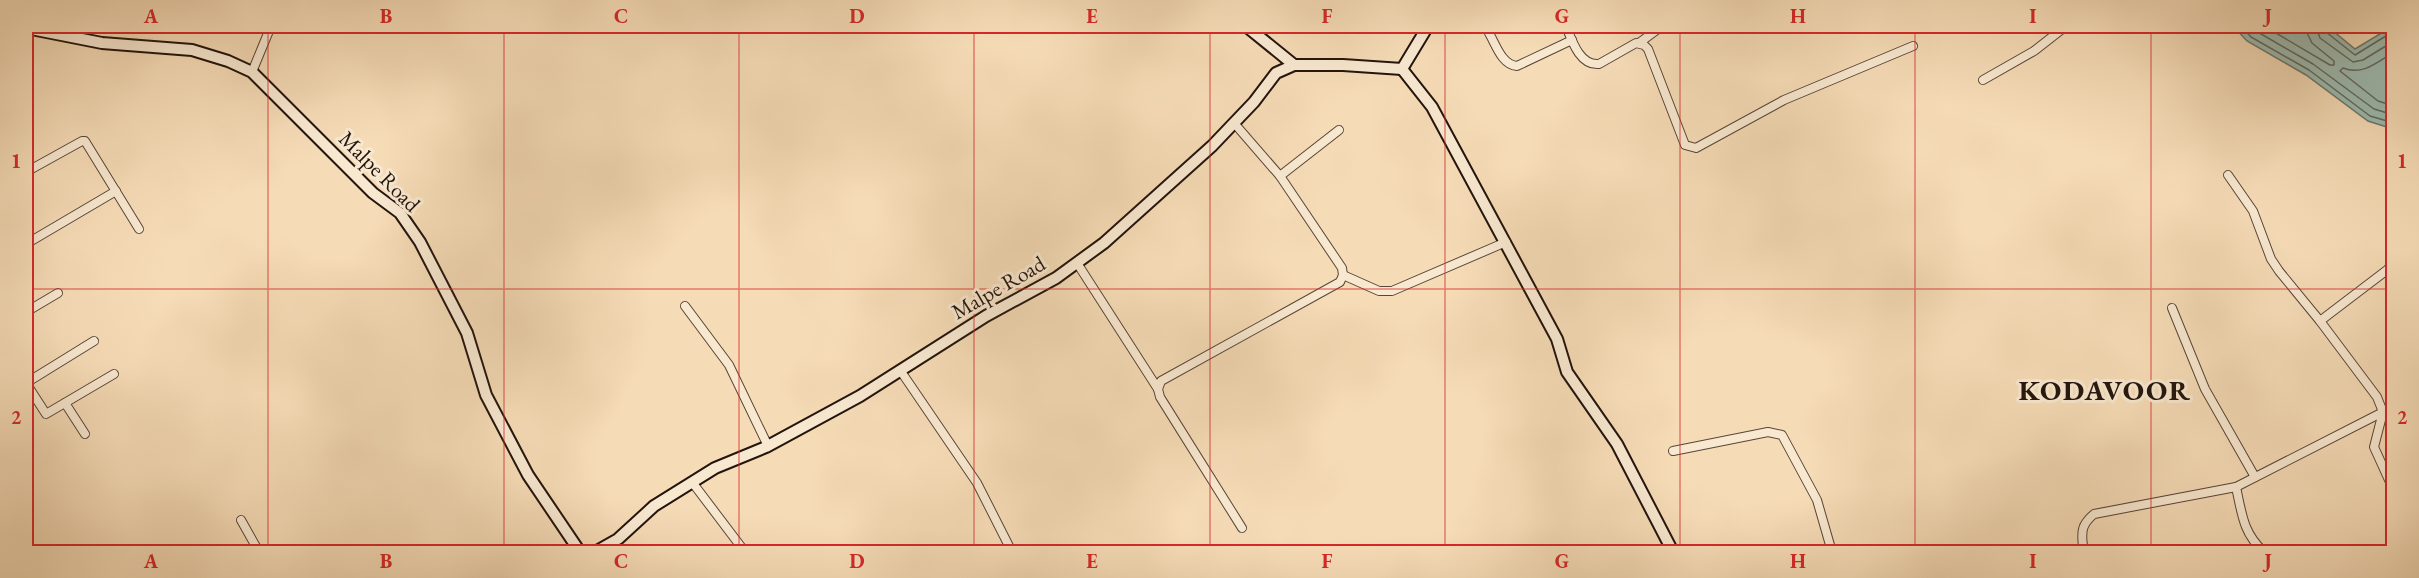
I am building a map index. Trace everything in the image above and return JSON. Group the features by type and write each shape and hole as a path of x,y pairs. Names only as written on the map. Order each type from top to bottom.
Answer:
{"street":[{"path":"252,72 271,26"},
{"path":"1246,26 1294,65 1343,65 1402,69 1432,107 1557,339 1567,372 1617,444 1673,552"},
{"path":"1402,69 1428,26"},
{"path":"1566,26 1582,57 1587,63 1593,64 1599,64 1636,43 1640,43 1662,26"},
{"path":"1983,80 2034,51 2066,26"},
{"name":"Malpe Road","path":"26,28 102,44 192,50 228,61 252,72 373,193 400,213 420,242 466,333 486,394 528,475 580,552"},
{"path":"1489,33 1505,61 1517,66 1572,40"},
{"path":"1640,43 1648,49 1684,145 1690,148 1696,148 1784,100 1913,46"},
{"name":"Malpe Road","path":"595,552 618,539 654,506 715,468 768,446 860,396 986,316 1056,278 1104,243 1212,147 1276,73 1294,65"},
{"path":"1158,389 1161,381 1340,282 1344,275 1342,268 1280,176 1234,123"},
{"path":"1280,176 1339,130"},
{"path":"26,172 85,141 139,229"},
{"path":"2228,175 2253,211 2271,259 2378,398 2383,412 2374,447 2394,491"},
{"path":"26,244 116,191"},
{"path":"1344,275 1379,291 1392,291 1506,242"},
{"path":"1077,262 1158,389 1160,397 1242,528"},
{"path":"2320,321 2390,272 2394,262"},
{"path":"26,312 58,293"},
{"path":"685,306 729,365 768,446"},
{"path":"2172,308 2205,389 2255,477"},
{"path":"94,341 26,383 45,413 114,374"},
{"path":"900,370 977,483 1012,552"},
{"path":"65,403 86,434"},
{"path":"2078,552 2083,546 2081,534 2084,524 2094,514 2236,487 2383,412"},
{"path":"1673,451 1768,432 1782,435 1817,500 1832,552"},
{"path":"693,482 745,552"},
{"path":"2236,487 2246,530 2252,542 2264,552"},
{"path":"241,520 259,552"}],"water":[{"path":"2233,26 2327,26 2355,49 2393,26 2393,129 2368,121 2306,75 2247,41"}],"district":[{"name":"KODAVOOR","path":"2105,390"}]}
